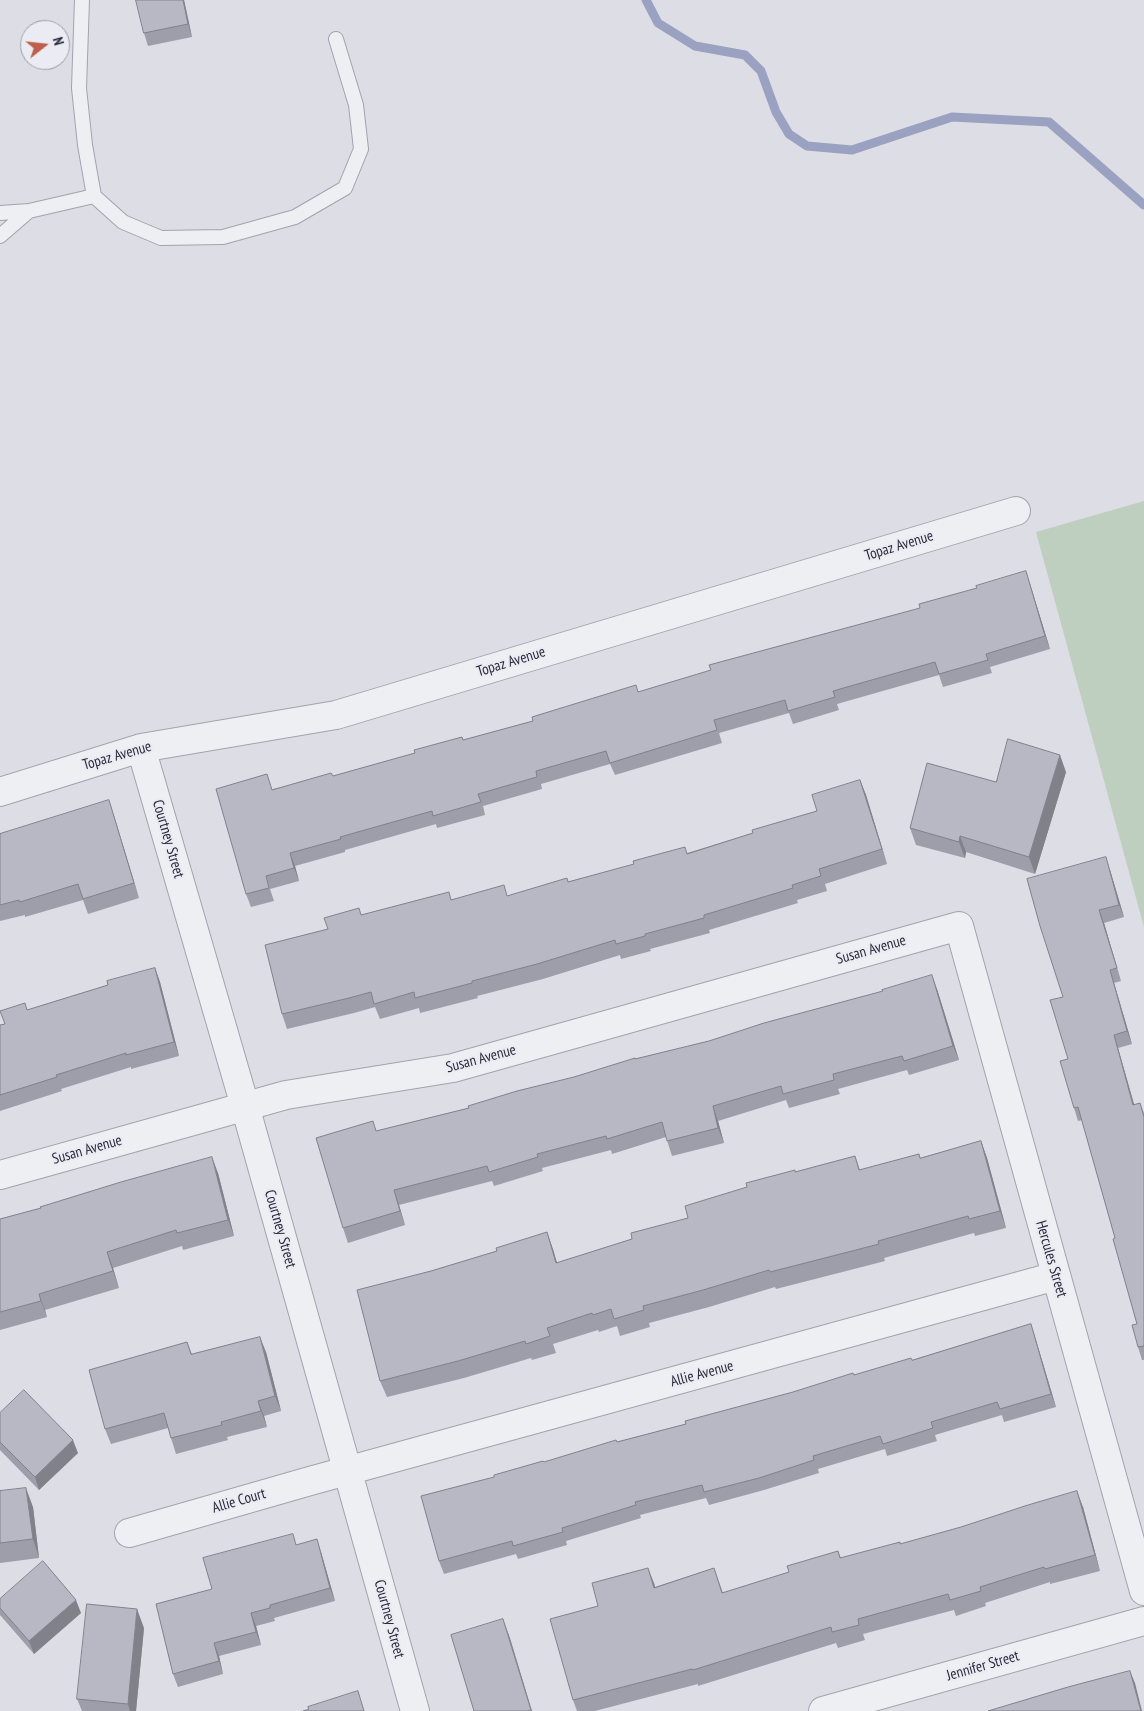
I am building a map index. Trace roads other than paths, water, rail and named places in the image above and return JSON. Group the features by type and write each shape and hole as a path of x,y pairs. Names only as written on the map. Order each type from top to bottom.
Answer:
{"street":[{"name":"Topaz Avenue","path":"0,792 141,748 336,715 1016,511"},
{"name":"Courtney Street","path":"141,748 246,1106 415,1711"},
{"name":"Susan Avenue","path":"0,1175 286,1095 453,1068 959,926"},
{"name":"Hercules Street","path":"959,926 1144,1591"},
{"name":"Allie Avenue","path":"348,1470 1056,1276"},
{"name":"Allie Court","path":"129,1533 348,1470"},
{"name":"Jennifer Street","path":"823,1711 1144,1621"}],"lane":[{"path":"82,0 79,88 85,145 94,196 123,222 161,238 224,237 295,217 345,188 361,150 356,105 336,39"},
{"path":"0,213 29,211 94,196"},
{"path":"0,236 29,211"}],"waterway":[{"path":"646,0 658,23 695,46 745,55 761,71 776,112 789,134 807,146 852,150 952,117 1049,122 1144,205"}]}
